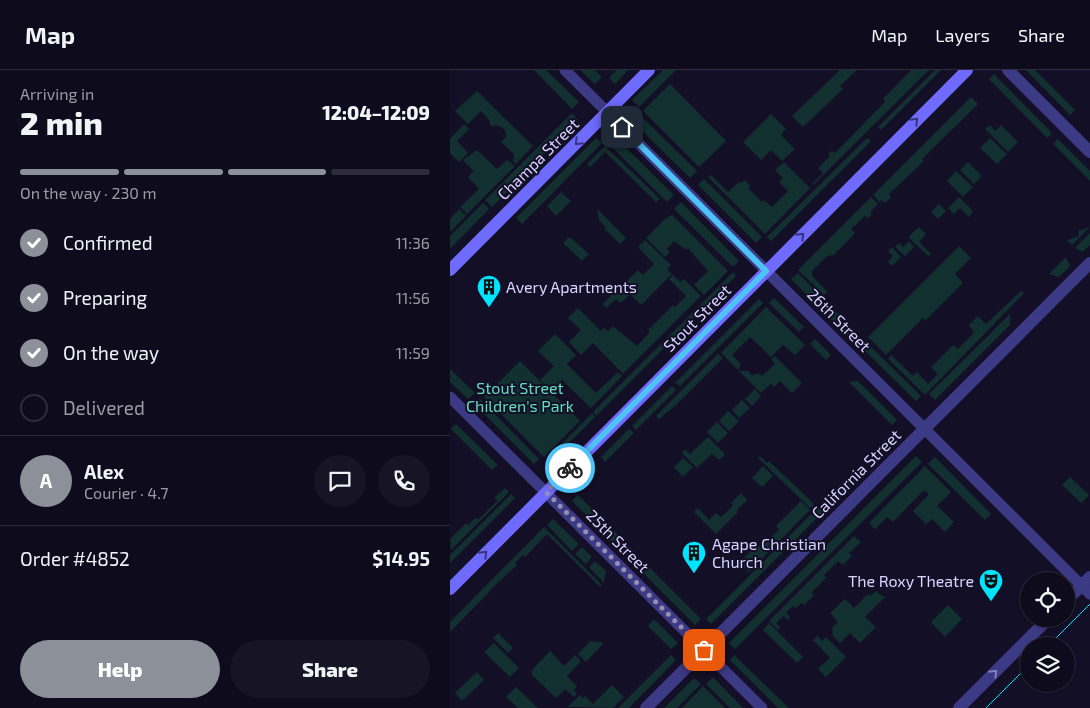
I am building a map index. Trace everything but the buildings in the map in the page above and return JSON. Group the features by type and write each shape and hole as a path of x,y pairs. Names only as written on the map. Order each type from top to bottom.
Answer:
{"main road":[{"name":"Champa Street","path":"450,270 649,70"},
{"name":"Stout Street","path":"450,589 966,70"}],"street":[{"name":"26th Street","path":"565,70 925,429 1087,585"},
{"path":"1008,70 1090,152"},
{"name":"California Street","path":"646,708 1090,263"},
{"name":"25th Street","path":"450,396 762,708"},
{"path":"1075,594 1087,585"},
{"path":"959,708 1040,627"}],"green space":[{"path":"534,70 546,70 579,102 572,109"},
{"path":"580,70 594,70 602,77 595,84"},
{"path":"616,70 628,70 615,84 609,78"},
{"path":"663,70 676,70 639,107 632,100"},
{"path":"840,70 857,70 840,86 843,89 803,127 792,116"},
{"path":"911,70 929,70 813,185 823,173 818,168 830,156 828,154 832,151 835,153 885,102 883,99"},
{"path":"935,70 941,70 881,130 878,127"},
{"path":"1026,70 1035,70 1075,110 1070,115"},
{"path":"994,74 1052,133 1047,138 989,79"},
{"path":"670,84 726,141 699,167 643,111"},
{"path":"477,91 533,146 516,164 513,161 514,154 501,142 506,137 505,130 495,125 493,127 481,111 468,124 455,111"},
{"path":"971,97 978,104 922,159 924,161 889,194 891,197 885,203 881,200 880,202 873,195"},
{"path":"572,113 578,120 492,207 485,200"},
{"path":"638,113 697,171 690,178 631,120"},
{"path":"771,114 786,129 781,135 795,149 782,161 771,150 761,160 743,142"},
{"path":"464,124 469,129 457,141 468,153 459,162 450,153 450,139"},
{"path":"990,125 995,131 1001,125 1018,142 1008,152 985,129"},
{"path":"615,137 674,195 667,202 608,143"},
{"path":"596,138 602,143 522,224 516,218"},
{"path":"867,138 871,141 771,241 767,237"},
{"path":"990,138 1007,154 997,164 980,148"},
{"path":"1058,139 1090,171 1090,181 1053,144"},
{"path":"605,146 660,199 656,202 605,152 590,167 587,164"},
{"path":"477,150 497,169 507,160 515,166 467,214 460,207 479,189 468,177 474,171 463,160"},
{"path":"784,162 810,188 765,234 708,177 711,175 728,192 739,182 741,183 745,180 750,186 748,188 762,202 764,200 772,207 788,191 779,182 783,178 775,170"},
{"path":"968,162 982,176 974,184 960,170"},
{"path":"956,171 973,187 963,197 947,181"},
{"path":"704,179 762,237 756,243 698,185"},
{"path":"561,192 571,201 556,216 547,206"},
{"path":"871,197 878,204 870,212 872,214 868,218 865,216 851,229 855,233 834,255 827,256 812,271 812,276 828,292 824,295 798,270"},
{"path":"959,197 973,211 969,217 960,208 954,214 948,208"},
{"path":"681,202 739,261 733,267 674,209"},
{"path":"483,203 489,209 450,249 450,236"},
{"path":"939,204 946,211 938,219 931,212"},
{"path":"459,209 466,216 450,232 450,219"},
{"path":"597,209 626,238 620,244 604,230 606,228 599,220"},
{"path":"672,215 728,271 704,295 694,285 708,271 688,248 686,250 674,241 667,249 670,252 665,257 646,238 666,218"},
{"path":"919,227 926,234 919,242 931,254 928,256 908,237"},
{"path":"1090,227 1072,245 1067,240 1079,236 1078,231"},
{"path":"1090,233 1090,245 1083,252 1075,248"},
{"path":"568,238 571,238 589,254 582,261 563,243"},
{"path":"645,240 671,265 667,269 672,274 642,304 622,286 638,270 643,275 654,264 638,247"},
{"path":"909,241 914,247 905,256 895,247 899,243 903,247"},
{"path":"959,246 971,258 955,274 963,283 926,320 923,318 886,355 868,337"},
{"path":"892,247 901,257 892,266 888,262 893,256 888,251"},
{"path":"1066,257 1070,266 1059,277 1049,274"},
{"path":"733,272 736,276 596,416 593,412"},
{"path":"798,273 855,331 849,338 791,279"},
{"path":"673,275 680,282 684,279 701,296 623,374 593,343 581,355 569,342 581,330 568,318 578,308 601,331 604,328 608,331 613,326 637,346 650,332 648,330 673,305 675,307 686,296 669,279"},
{"path":"620,286 629,295 621,303 616,299 606,308 603,304"},
{"path":"1021,291 1024,293 925,395 888,359 891,355 913,376 917,372 928,384 938,374 931,367 953,345 958,349 974,333 969,325 978,316 986,324"},
{"path":"774,298 804,327 799,332 769,303"},
{"path":"759,299 763,303 680,386 675,383"},
{"path":"766,307 805,345 795,355 783,345 771,357 750,337 732,355 741,364 738,370 721,353"},
{"path":"1010,314 1010,325 935,400 929,394"},
{"path":"555,334 576,355 567,364 596,393 618,372 622,376 591,408 562,380 551,391 540,380 554,366 538,351"},
{"path":"815,339 831,355 826,360 810,344"},
{"path":"864,340 921,396 916,401 859,345"},
{"path":"718,354 723,358 676,405 659,419 656,416"},
{"path":"775,356 802,383 792,393 780,381 774,387 771,384 761,393 739,371 748,371 752,376 759,373 762,376 775,364 771,359"},
{"name":"Stout Street Children's Park","path":"520,361 580,421 544,457 484,397"},
{"path":"450,369 475,393 468,399 450,382"},
{"path":"858,381 897,420 892,425 849,382"},
{"path":"672,386 676,390 636,430 632,426"},
{"path":"755,389 761,396 752,406 745,399"},
{"path":"480,399 539,459 534,464 474,404"},
{"path":"742,400 750,408 739,418 732,410"},
{"path":"728,411 739,421 729,431 719,421"},
{"path":"592,413 595,417 550,462 547,459"},
{"path":"717,422 728,433 718,443 707,432"},
{"path":"456,424 498,465 492,470 451,429"},
{"path":"629,429 634,433 605,462 601,457"},
{"path":"892,433 897,438 886,449 881,444"},
{"path":"708,437 725,454 719,460 712,454 697,468 682,453 685,449 690,454"},
{"path":"760,456 767,463 769,461 814,504 810,508 758,458"},
{"path":"916,456 922,462 735,649 729,643"},
{"path":"935,457 991,514 985,520 928,464"},
{"path":"683,458 693,467 683,477 674,467"},
{"path":"593,466 597,470 577,489 573,485"},
{"path":"763,466 773,476 762,487 752,478"},
{"path":"859,466 864,471 711,624 706,619"},
{"path":"925,466 951,492 937,506 954,522 945,532 932,519 926,524 913,511 929,494 924,490 893,522 887,517 875,529 869,523"},
{"path":"1070,477 1089,495 1081,503 1062,485"},
{"path":"505,488 509,492 451,550 450,539 466,523 468,525 475,518 479,519 498,500 494,498"},
{"path":"741,493 747,500 716,534 694,512 698,508 709,520 716,513 721,517 733,506 731,503"},
{"path":"511,494 515,498 450,563 450,555"},
{"path":"578,495 635,552 626,555 572,501"},
{"path":"801,501 810,510 749,572 741,565 743,563 741,561 752,550 754,551 779,530 776,526"},
{"path":"553,519 579,544 572,551 547,525"},
{"path":"544,527 602,585 600,587 547,534 525,557 523,555 515,563 517,565 450,632 450,622"},
{"path":"854,536 861,542 849,553 852,556 843,565 838,561 824,575 826,578 811,593 814,595 804,605 801,603 796,608 793,606 786,613 790,617 788,620 783,616 776,623 780,628 778,630 769,621"},
{"path":"582,547 592,557 586,564 575,554"},
{"path":"595,561 606,571 604,583 589,567"},
{"path":"643,561 701,619 695,625 639,569"},
{"path":"876,591 882,596 886,596 865,617 876,627 860,643 850,633 840,643 833,636 832,628 838,622 830,613 845,599 854,608 868,594 870,596"},
{"path":"948,605 962,619 945,637 931,622"},
{"path":"654,619 678,643 671,649 648,626"},
{"path":"769,623 803,657 797,663 763,630"},
{"path":"498,633 513,648 508,653 493,638"},
{"path":"817,636 822,641 826,637 846,657 826,677 818,669 830,658 813,640"},
{"path":"590,641 604,643 586,662 578,654"},
{"path":"494,643 519,668 510,677 484,652"},
{"path":"550,651 564,666 575,655 581,661 567,676 577,686 574,690 577,694 574,697 565,689 556,698 531,674 533,672 531,671"},
{"path":"671,655 676,660 629,708 618,708"},
{"path":"734,655 789,708 778,708 730,660"},
{"path":"477,672 484,680 462,701 455,693"},
{"path":"713,677 743,708 730,708 706,684"},
{"path":"694,678 701,684 677,708 664,708"},
{"path":"612,685 624,697 613,708 567,707 580,695 583,698 585,696 593,704"},
{"path":"703,686 725,708 682,708"},
{"path":"516,687 538,708 518,708 506,697"}],"tram line":[{"path":"1057,637 1090,604"},
{"path":"986,708 1020,674"}],"way so far":[{"path":"570,468 546,492 704,650"}],"place":[{"name":"Avery Apartments","path":"489,308"},
{"name":"Agape Christian Church","path":"694,574"},
{"name":"The Roxy Theatre","path":"991,602"}],"route":[{"path":"570,468 766,271 622,127"}]}
